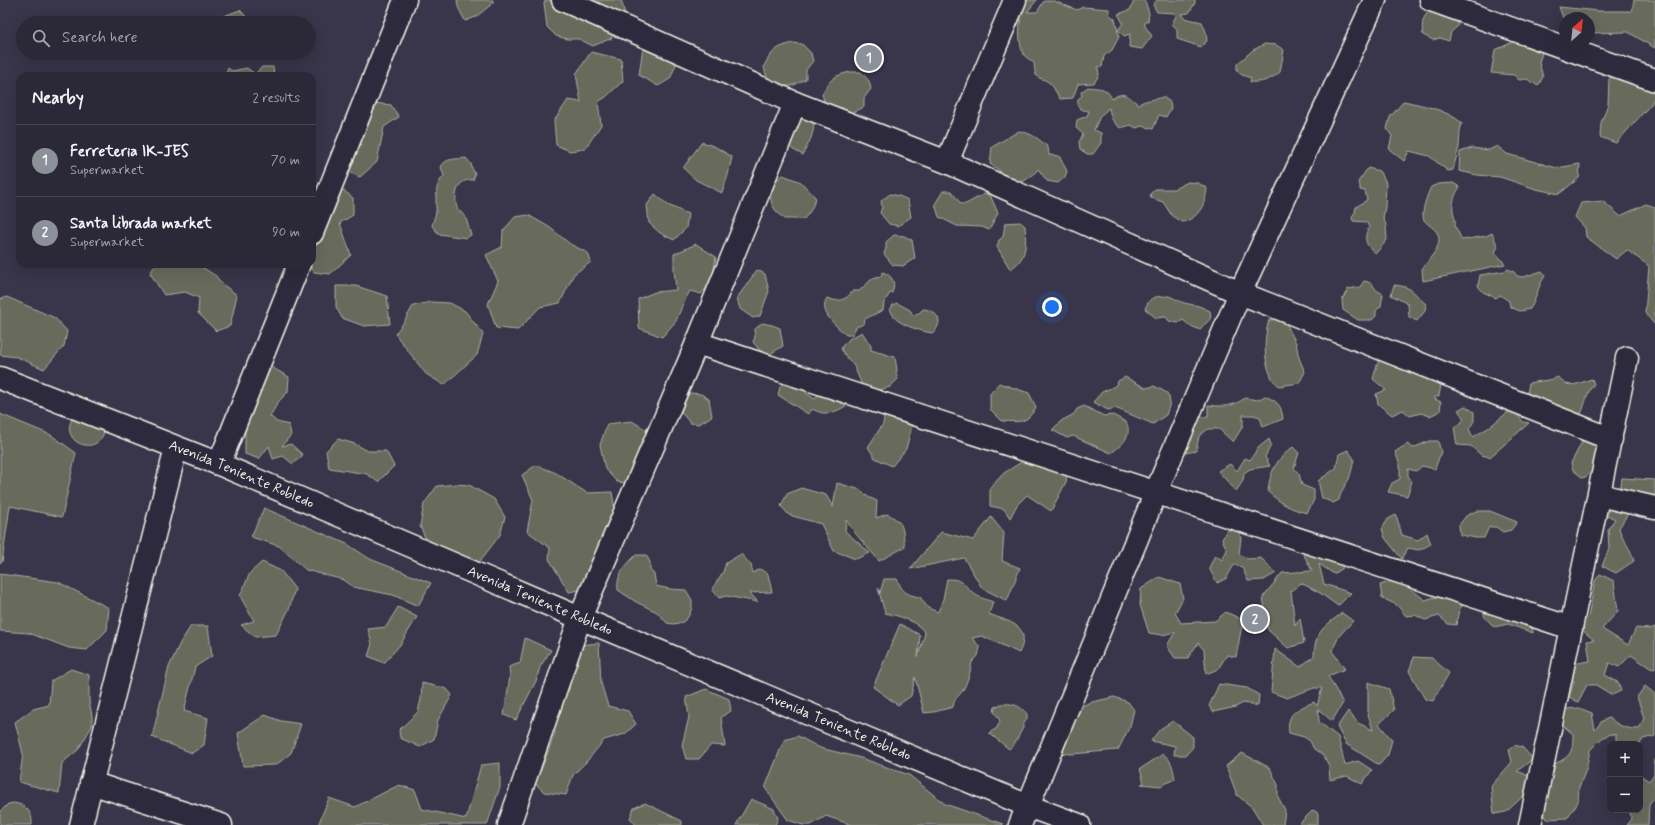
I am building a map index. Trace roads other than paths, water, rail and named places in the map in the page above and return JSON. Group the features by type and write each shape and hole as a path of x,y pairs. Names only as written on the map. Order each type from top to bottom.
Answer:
{"street":[{"path":"316,223 405,0"},
{"path":"563,0 795,103 947,162 1240,293 1611,439"},
{"path":"947,162 1015,0"},
{"path":"1024,816 1156,492 1240,293 1375,0"},
{"path":"1431,0 1655,80"},
{"path":"509,825 580,618 697,343 795,103"},
{"path":"219,464 298,268"},
{"path":"697,343 1571,628"},
{"path":"1530,825 1627,358"},
{"name":"Avenida Teniente Robledo","path":"0,378 219,464 580,618 1024,816 1079,825"},
{"path":"81,825 176,448"},
{"path":"1599,495 1655,508"},
{"path":"91,783 221,825"}],"place":[{"name":"Ferreteria IK-JES","path":"869,58"},
{"name":"Santa librada market","path":"1255,619"}]}
